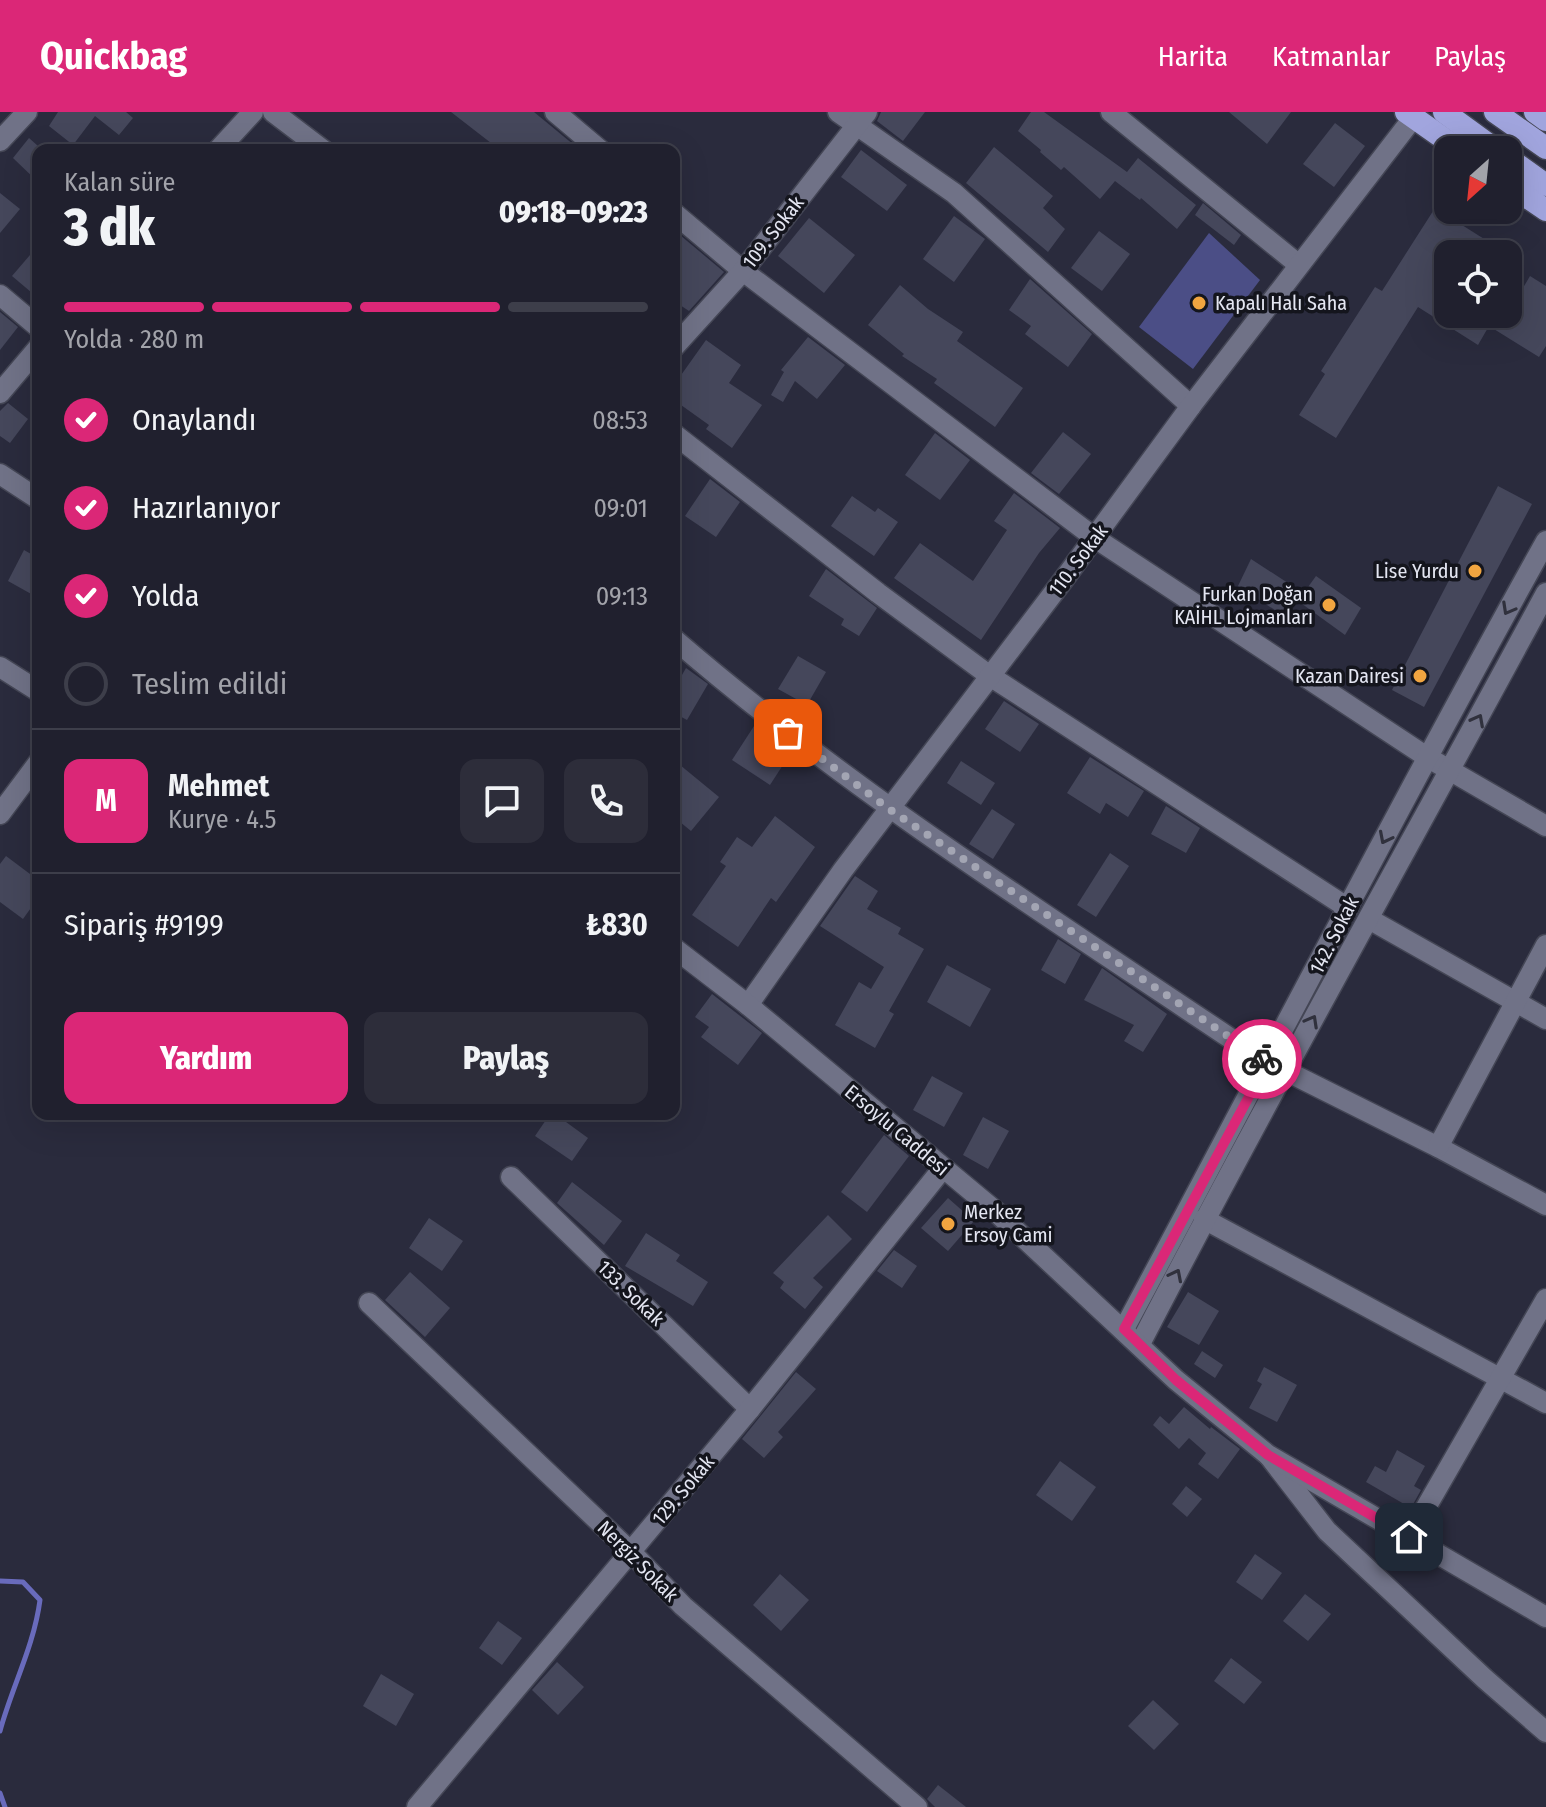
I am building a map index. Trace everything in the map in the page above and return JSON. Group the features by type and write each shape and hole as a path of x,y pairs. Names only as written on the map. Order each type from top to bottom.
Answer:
{"highway":[{"path":"1444,112 1477,136"},
{"path":"1495,112 1546,148"},
{"path":"1535,112 1546,120"},
{"path":"1410,115 1440,136"},
{"path":"1522,168 1546,185"},
{"path":"1522,194 1546,210"}],"street":[{"path":"0,141 27,112"},
{"path":"224,144 253,112"},
{"path":"273,112 315,144"},
{"path":"555,112 593,144"},
{"path":"838,112 861,119 954,193 1191,406"},
{"path":"1111,112 1299,265"},
{"name":"110. Sokak","path":"748,1005 843,870 1410,115"},
{"name":"109. Sokak","path":"680,340 743,271 861,119"},
{"path":"680,218 743,271 1095,538 1427,757 1546,826"},
{"path":"0,295 32,322"},
{"path":"0,393 32,355"},
{"path":"680,439 990,676 1348,908"},
{"path":"0,474 32,495"},
{"name":"142. Sokak","path":"1124,1329 1276,1067 1348,908 1546,541"},
{"path":"1140,1344 1276,1067 1369,919 1451,770 1538,626 1546,593"},
{"path":"680,644 738,694 889,809 1276,1067 1438,1147 1546,1205"},
{"path":"0,667 32,687"},
{"path":"0,814 32,771"},
{"path":"1369,919 1546,1019"},
{"path":"1438,1147 1546,945"},
{"name":"Ersoylu Caddesi","path":"680,953 748,1005 993,1209 1176,1380 1268,1455 1546,1617"},
{"name":"129. Sokak","path":"417,1807 632,1553 943,1168"},
{"name":"133. Sokak","path":"511,1177 750,1409"},
{"path":"1204,1219 1546,1403"},
{"path":"1409,1537 1546,1299"},
{"name":"Nergiz Sokak","path":"369,1303 632,1553 683,1606 917,1807"},
{"path":"1268,1455 1327,1531 1546,1732"}],"shaded area":[{"name":"Kapalı Halı Saha","path":"1209,233 1260,280 1193,369 1139,327"}],"building":[{"path":"58,112 126,112 133,118 119,135 95,116 74,144 49,126"},
{"path":"451,112 534,112 573,144 492,144"},
{"path":"881,112 925,112 903,141 877,121"},
{"path":"1031,112 1044,112 1127,172 1138,158 1196,205 1177,229 1141,198 1115,181 1100,199 1064,167 1061,170 1018,131"},
{"path":"1229,112 1291,112 1267,144"},
{"path":"1335,123 1365,146 1334,187 1303,164"},
{"path":"29,138 36,144 32,144 32,176 13,158"},
{"path":"994,147 1053,196 1043,208 1065,229 1048,252 966,183"},
{"path":"861,150 907,185 887,211 841,177"},
{"path":"0,193 20,209 0,233"},
{"path":"1203,203 1241,235 1234,245 1195,215"},
{"path":"1434,210 1434,224 1460,224 1486,240 1434,240 1434,317 1418,307 1336,438 1299,415 1325,374 1321,371 1375,287 1382,291"},
{"path":"954,216 985,239 954,282 923,259"},
{"path":"809,218 855,255 824,293 778,256"},
{"path":"1099,231 1130,254 1102,291 1071,268"},
{"path":"680,235 724,272 689,311 680,305"},
{"path":"30,255 32,257 32,293 12,276"},
{"path":"1530,276 1546,286 1546,346 1539,357 1492,328 1522,328 1522,290"},
{"path":"1030,279 1092,334 1068,367 1025,334 1031,326 1009,310"},
{"path":"900,285 928,309 963,332 957,341 1023,388 995,427 934,383 937,379 902,356 904,354 868,325"},
{"path":"0,312 18,327 0,350"},
{"path":"1451,328 1488,328 1478,345"},
{"path":"808,337 845,365 817,399 795,381 783,402 771,395 784,372 781,370"},
{"path":"706,340 741,365 729,383 762,405 732,448 706,429 709,425 680,404 680,377"},
{"path":"8,403 28,419 10,443 0,436 0,411"},
{"path":"1063,432 1091,454 1059,494 1031,473"},
{"path":"935,433 970,460 940,500 905,475"},
{"path":"710,479 740,502 716,537 685,516"},
{"name":"Lise Yurdu","path":"1498,486 1532,504 1424,707 1392,690"},
{"path":"1014,493 1060,528 1039,553 981,640 894,578 920,543 973,581 1007,530 994,521"},
{"path":"852,496 875,512 878,508 898,522 874,556 831,526"},
{"path":"24,550 32,555 32,594 8,581"},
{"name":"Furkan Doğan KAİHL Lojmanları","path":"1251,559 1294,587 1281,614 1238,586"},
{"path":"826,569 877,608 859,636 841,625 844,619 809,596"},
{"name":"Furkan Doğan KAİHL Lojmanları","path":"1316,576 1361,608 1345,635 1298,601"},
{"path":"798,656 826,672 807,705 778,689"},
{"path":"686,668 708,684 687,720 680,716 680,678"},
{"path":"1004,701 1039,724 1020,752 985,729"},
{"path":"756,723 792,751 770,785 732,760"},
{"path":"1090,757 1144,791 1128,817 1106,803 1100,814 1067,793"},
{"path":"961,761 995,783 981,805 947,783"},
{"path":"680,765 719,797 691,831 680,822"},
{"path":"1166,806 1200,828 1186,853 1151,834"},
{"path":"992,809 1015,824 993,859 969,844"},
{"path":"775,816 815,847 776,902 771,898 738,947 692,915 726,866 720,862 737,837 752,847"},
{"path":"1110,853 1129,866 1096,917 1077,905"},
{"path":"6,856 32,876 32,906 23,919 0,902 0,864"},
{"path":"855,876 878,891 867,909 901,928 898,934 924,949 889,1011 894,1014 875,1048 835,1025 859,982 871,989 884,967 820,926"},
{"path":"1058,939 1081,954 1065,984 1041,970"},
{"path":"947,965 991,989 970,1027 927,1002"},
{"path":"1102,968 1167,1014 1143,1052 1124,1041 1134,1025 1084,1000"},
{"path":"712,994 762,1033 738,1065 701,1037 709,1027 695,1017"},
{"path":"932,1076 963,1093 944,1127 913,1110"},
{"path":"983,1117 1009,1131 988,1169 963,1155"},
{"path":"546,1120 563,1120 588,1138 572,1161 535,1136"},
{"path":"884,1135 909,1156 867,1212 841,1192"},
{"path":"572,1182 622,1221 604,1245 557,1203"},
{"name":"Merkez Ersoy Cami","path":"948,1198 974,1221 948,1251 921,1228"},
{"path":"828,1215 852,1239 813,1278 823,1287 805,1309 780,1288 784,1282 773,1273"},
{"path":"429,1218 463,1241 442,1271 409,1248"},
{"path":"646,1233 680,1255 676,1261 708,1282 693,1306 625,1266"},
{"path":"894,1250 917,1266 902,1288 877,1271"},
{"path":"410,1272 450,1308 425,1337 385,1300"},
{"path":"1188,1292 1219,1311 1199,1345 1167,1327"},
{"path":"1202,1351 1223,1365 1215,1378 1194,1364"},
{"path":"1264,1367 1297,1385 1277,1422 1249,1408 1262,1384 1257,1381"},
{"path":"796,1372 816,1389 778,1432 783,1437 764,1458 742,1439"},
{"path":"1184,1407 1240,1449 1218,1479 1198,1464 1206,1453 1189,1438 1179,1449 1153,1425 1160,1416 1169,1424"},
{"path":"1397,1450 1425,1466 1414,1486 1421,1490 1411,1508 1366,1482 1375,1466 1386,1472"},
{"path":"1060,1461 1096,1487 1072,1521 1036,1495"},
{"path":"1186,1486 1202,1499 1187,1517 1172,1504"},
{"path":"1255,1554 1282,1573 1262,1600 1236,1582"},
{"path":"780,1574 809,1600 781,1631 753,1605"},
{"path":"1305,1594 1331,1614 1308,1641 1283,1621"},
{"path":"498,1621 522,1638 502,1665 479,1648"},
{"path":"1231,1658 1262,1682 1244,1704 1214,1681"},
{"path":"557,1662 584,1687 558,1715 532,1690"},
{"path":"381,1674 414,1694 396,1726 363,1706"},
{"path":"1153,1700 1179,1724 1154,1750 1128,1726"},
{"path":"938,1785 966,1807 935,1807 927,1799"}],"waterway":[{"path":"0,1581 23,1582 40,1600 33,1634 0,1731"},
{"path":"0,1793 5,1807"}],"way so far":[{"path":"788,733 889,809 1262,1059"}],"place":[{"name":"Kapalı Halı Saha","path":"1199,303"},
{"name":"Lise Yurdu","path":"1475,571"},
{"name":"Furkan Doğan KAİHL Lojmanları","path":"1329,605"},
{"name":"Kazan Dairesi","path":"1420,676"},
{"name":"Merkez Ersoy Cami","path":"948,1224"}],"route":[{"path":"1262,1059 1267,1063 1124,1329 1176,1380 1268,1455 1409,1537"}]}
